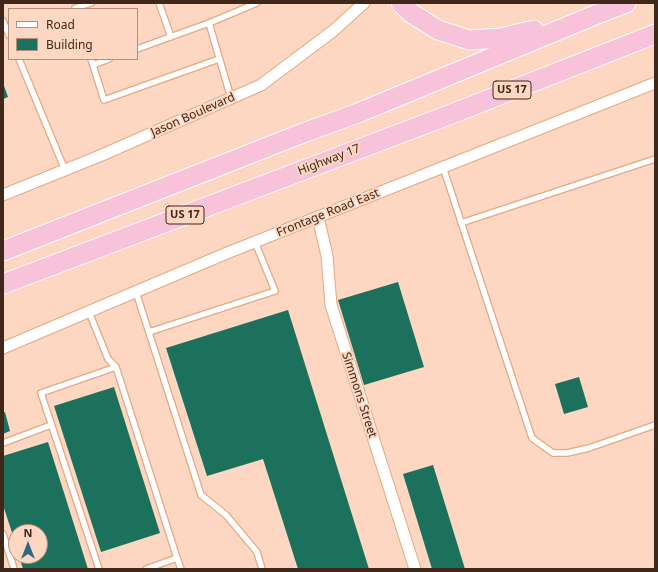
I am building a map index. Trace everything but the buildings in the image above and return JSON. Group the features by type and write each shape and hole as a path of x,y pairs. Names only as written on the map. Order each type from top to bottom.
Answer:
{"highway":[{"path":"401,3 411,13 438,30 469,40 501,38 595,15"},
{"name":"US 17","path":"3,251 302,133 358,113 626,3"},
{"name":"Highway 17","path":"3,284 454,113 655,34"}],"street":[{"name":"Jason Boulevard","path":"3,195 109,152 261,85 333,31 364,3"},
{"name":"Frontage Road East","path":"3,348 255,242 655,83"},
{"name":"Simmons Street","path":"318,217 327,256 331,305 415,569"}],"lane":[{"path":"75,7 91,3"},
{"path":"159,3 171,37"},
{"path":"138,49 209,24 257,3"},
{"path":"3,21 8,34"},
{"path":"209,24 230,98"},
{"path":"103,60 92,62 104,100 219,59"},
{"path":"19,60 65,170"},
{"path":"461,223 655,159"},
{"path":"443,167 532,438 553,453 567,453 589,448 655,426"},
{"path":"149,332 275,291 255,242"},
{"path":"136,292 201,495 226,515 257,552 262,569"},
{"path":"89,312 108,359 116,367 181,569"},
{"path":"99,569 41,393 116,367"},
{"path":"3,443 51,425"},
{"path":"3,534 6,551 14,569"},
{"path":"146,569 177,558"}]}
